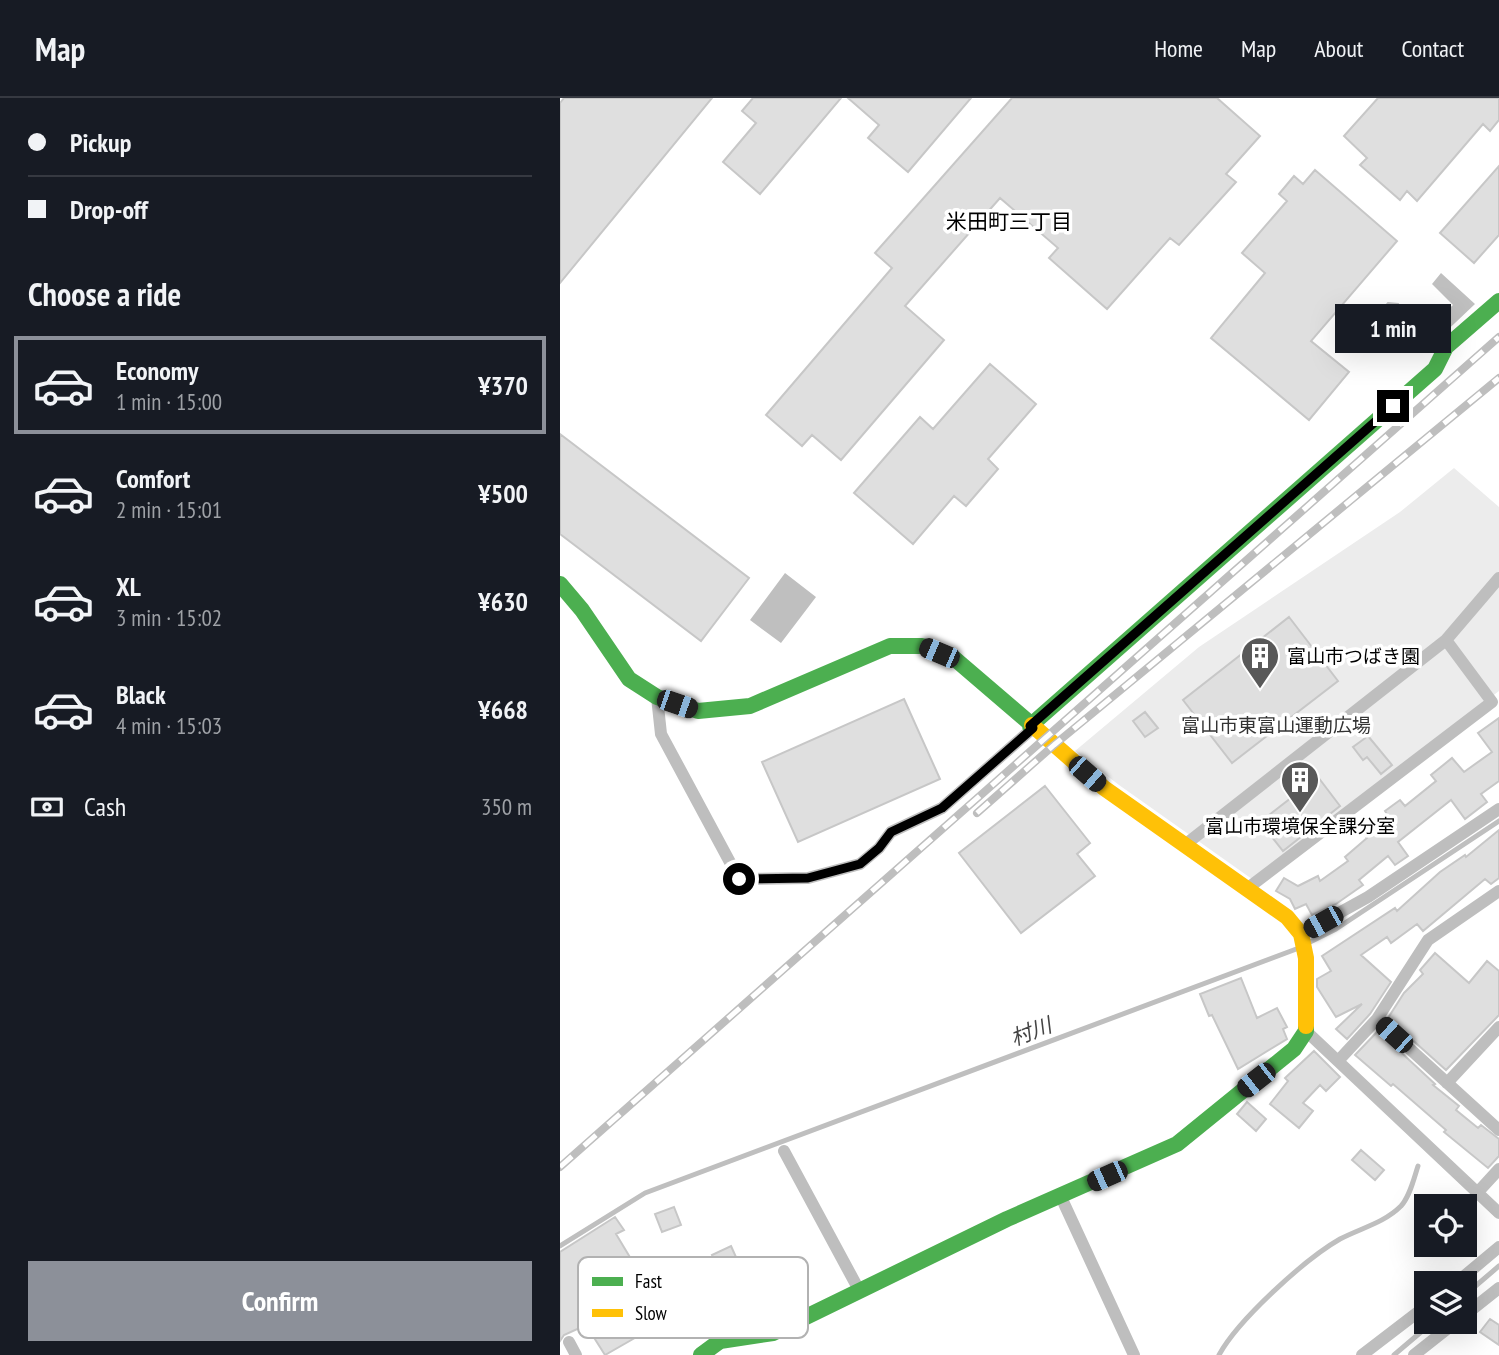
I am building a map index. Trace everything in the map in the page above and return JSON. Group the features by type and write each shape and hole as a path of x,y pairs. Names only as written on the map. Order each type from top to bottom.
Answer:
{"street":[{"path":"657,698 661,734 739,879 808,878 860,864 879,848 891,832 942,808 1435,369 1446,347 1499,300"},
{"path":"1186,844 1446,640 1499,578"},
{"path":"560,584 582,610 629,679 657,698 698,711 750,706 890,646 922,646 955,659 1126,805 1248,888 1287,917 1301,935 1306,956 1306,1031 1294,1049 1177,1144 1007,1219 808,1316"},
{"path":"1248,888 1495,699 1446,640"},
{"path":"1301,935 1368,897 1499,809"},
{"path":"1338,1061 1377,1019 1428,940 1499,891"},
{"path":"1377,1019 1499,1130"},
{"path":"1447,1083 1499,1027"},
{"path":"1306,1031 1499,1213"},
{"path":"785,1151 859,1290"},
{"path":"1478,1192 1499,1169"},
{"path":"1060,1197 1134,1355"},
{"path":"1470,1271 1499,1247"},
{"path":"1477,1305 1499,1288"},
{"path":"1362,1355 1414,1315"},
{"path":"1414,1355 1441,1334"},
{"path":"701,1355 720,1341 740,1338"},
{"path":"569,1342 576,1355"}],"green space":[{"name":"富山市東富山運動広場","path":"1454,468 1499,507 1499,691 1252,879 1075,751 1199,647 1400,512"}],"shaded area":[{"path":"1441,273 1475,304 1436,341 1426,329 1453,305 1432,284"},
{"path":"785,573 816,597 781,643 750,620"}],"building":[{"path":"564,98 712,98 560,283 560,103"},
{"path":"753,98 841,98 760,194 723,162 756,123 742,111"},
{"path":"848,98 971,98 908,172 868,138 879,125"},
{"path":"1012,98 1217,98 1260,136 1226,174 1236,182 1179,245 1170,238 1107,309 1049,258 1058,248 1000,198 905,306 944,340 841,460 812,435 802,446 766,415 892,268 875,253"},
{"path":"1378,98 1499,98 1499,120 1490,131 1483,124 1417,201 1407,191 1400,200 1360,165 1367,158 1344,136"},
{"path":"1499,166 1499,235 1474,263 1440,233"},
{"path":"1315,170 1397,241 1311,341 1349,372 1309,420 1211,338 1265,273 1242,253 1287,201 1279,194 1294,176 1303,184"},
{"path":"1388,303 1398,304 1403,315 1390,326 1388,342 1382,347 1373,347 1361,340 1369,325 1383,320 1384,308"},
{"path":"990,364 1036,404 988,459 998,469 966,506 954,496 913,544 854,493 920,417 933,429"},
{"path":"560,434 749,578 701,641 560,534"},
{"name":"富山市つばき園","path":"1289,617 1338,681 1232,763 1183,700"},
{"path":"904,699 940,779 798,842 762,762"},
{"path":"1145,712 1158,728 1145,737 1133,721"},
{"path":"1499,718 1499,781 1481,794 1487,802 1465,819 1451,800 1398,842 1408,856 1395,865 1388,856 1359,880 1363,885 1336,904 1312,915 1306,904 1295,909 1290,899 1276,891 1284,878 1298,886 1318,876 1320,881 1348,861 1345,857 1367,838 1362,832 1387,814 1385,811 1400,800 1405,806 1436,781 1431,775 1452,758 1464,772 1492,752 1478,733"},
{"path":"1368,736 1392,765 1381,774 1367,757 1363,760 1353,747"},
{"name":"富山市環境保全課分室","path":"1318,777 1340,806 1283,851 1260,822"},
{"path":"1045,786 1090,843 1077,854 1095,876 1021,933 959,853"},
{"path":"1499,830 1499,878 1491,884 1485,879 1423,931 1417,924 1391,943 1387,937 1361,955 1391,982 1370,1014 1347,1039 1336,1029 1362,1004 1336,1017 1317,987 1317,979 1331,971 1322,956 1395,908 1397,911 1440,872 1465,855 1466,857"},
{"path":"1435,953 1469,983 1487,961 1499,971 1499,1015 1446,1070 1388,1018 1404,993 1423,974 1420,970"},
{"path":"1241,978 1257,1018 1277,1008 1287,1027 1283,1029 1287,1039 1238,1069 1200,994"},
{"path":"1378,1031 1435,1084 1433,1085 1459,1106 1456,1110 1478,1128 1481,1125 1499,1139 1499,1156 1488,1168 1444,1132 1446,1130 1393,1084 1391,1086 1355,1055"},
{"path":"1314,1051 1340,1077 1326,1091 1320,1085 1303,1103 1313,1111 1299,1128 1270,1104 1288,1081 1285,1078"},
{"path":"1247,1102 1266,1119 1256,1131 1237,1114"},
{"path":"1361,1150 1384,1170 1375,1180 1352,1160"},
{"path":"674,1207 681,1225 662,1232 655,1214"},
{"path":"615,1217 624,1230 616,1234 630,1257 578,1257 578,1329 564,1335 560,1341 560,1252"},
{"path":"731,1246 736,1257 713,1257 712,1255"},
{"path":"1490,1319 1499,1325 1499,1345 1480,1332"},
{"path":"594,1338 635,1338 605,1355"}],"waterway":[{"name":"村川","path":"1308,943 1336,929 1499,821"},
{"name":"村川","path":"560,1246 645,1193 1299,948"},
{"path":"1219,1355 1256,1308 1309,1261 1340,1239 1380,1221 1401,1206 1418,1166"},
{"path":"1477,1285 1499,1266"},
{"path":"1394,1355 1419,1334"}],"railway":[{"path":"560,1167 1499,337"},
{"path":"977,813 1054,745 1499,378"}],"traffic: fast":[{"path":"1030,726 1435,369 1446,347 1499,301"},
{"path":"560,584 582,610 629,679 657,697 698,711 750,706 890,646 922,646 955,659 1032,725"},
{"path":"808,1316 1007,1219 1177,1144 1294,1049 1306,1031 1306,1026"},
{"path":"701,1355 720,1341 740,1338"}],"traffic: slow":[{"path":"1032,725 1104,788 1287,917 1301,934 1306,958 1306,1026"}],"place":[{"name":"富山市つばき園","path":"1260,690"},
{"name":"富山市環境保全課分室","path":"1300,814"}],"district":[{"name":"米田町三丁目","path":"1009,222"}],"route":[{"path":"739,879 808,878 860,864 879,848 891,832 942,808 1033,728 1030,726 1393,406"}]}
